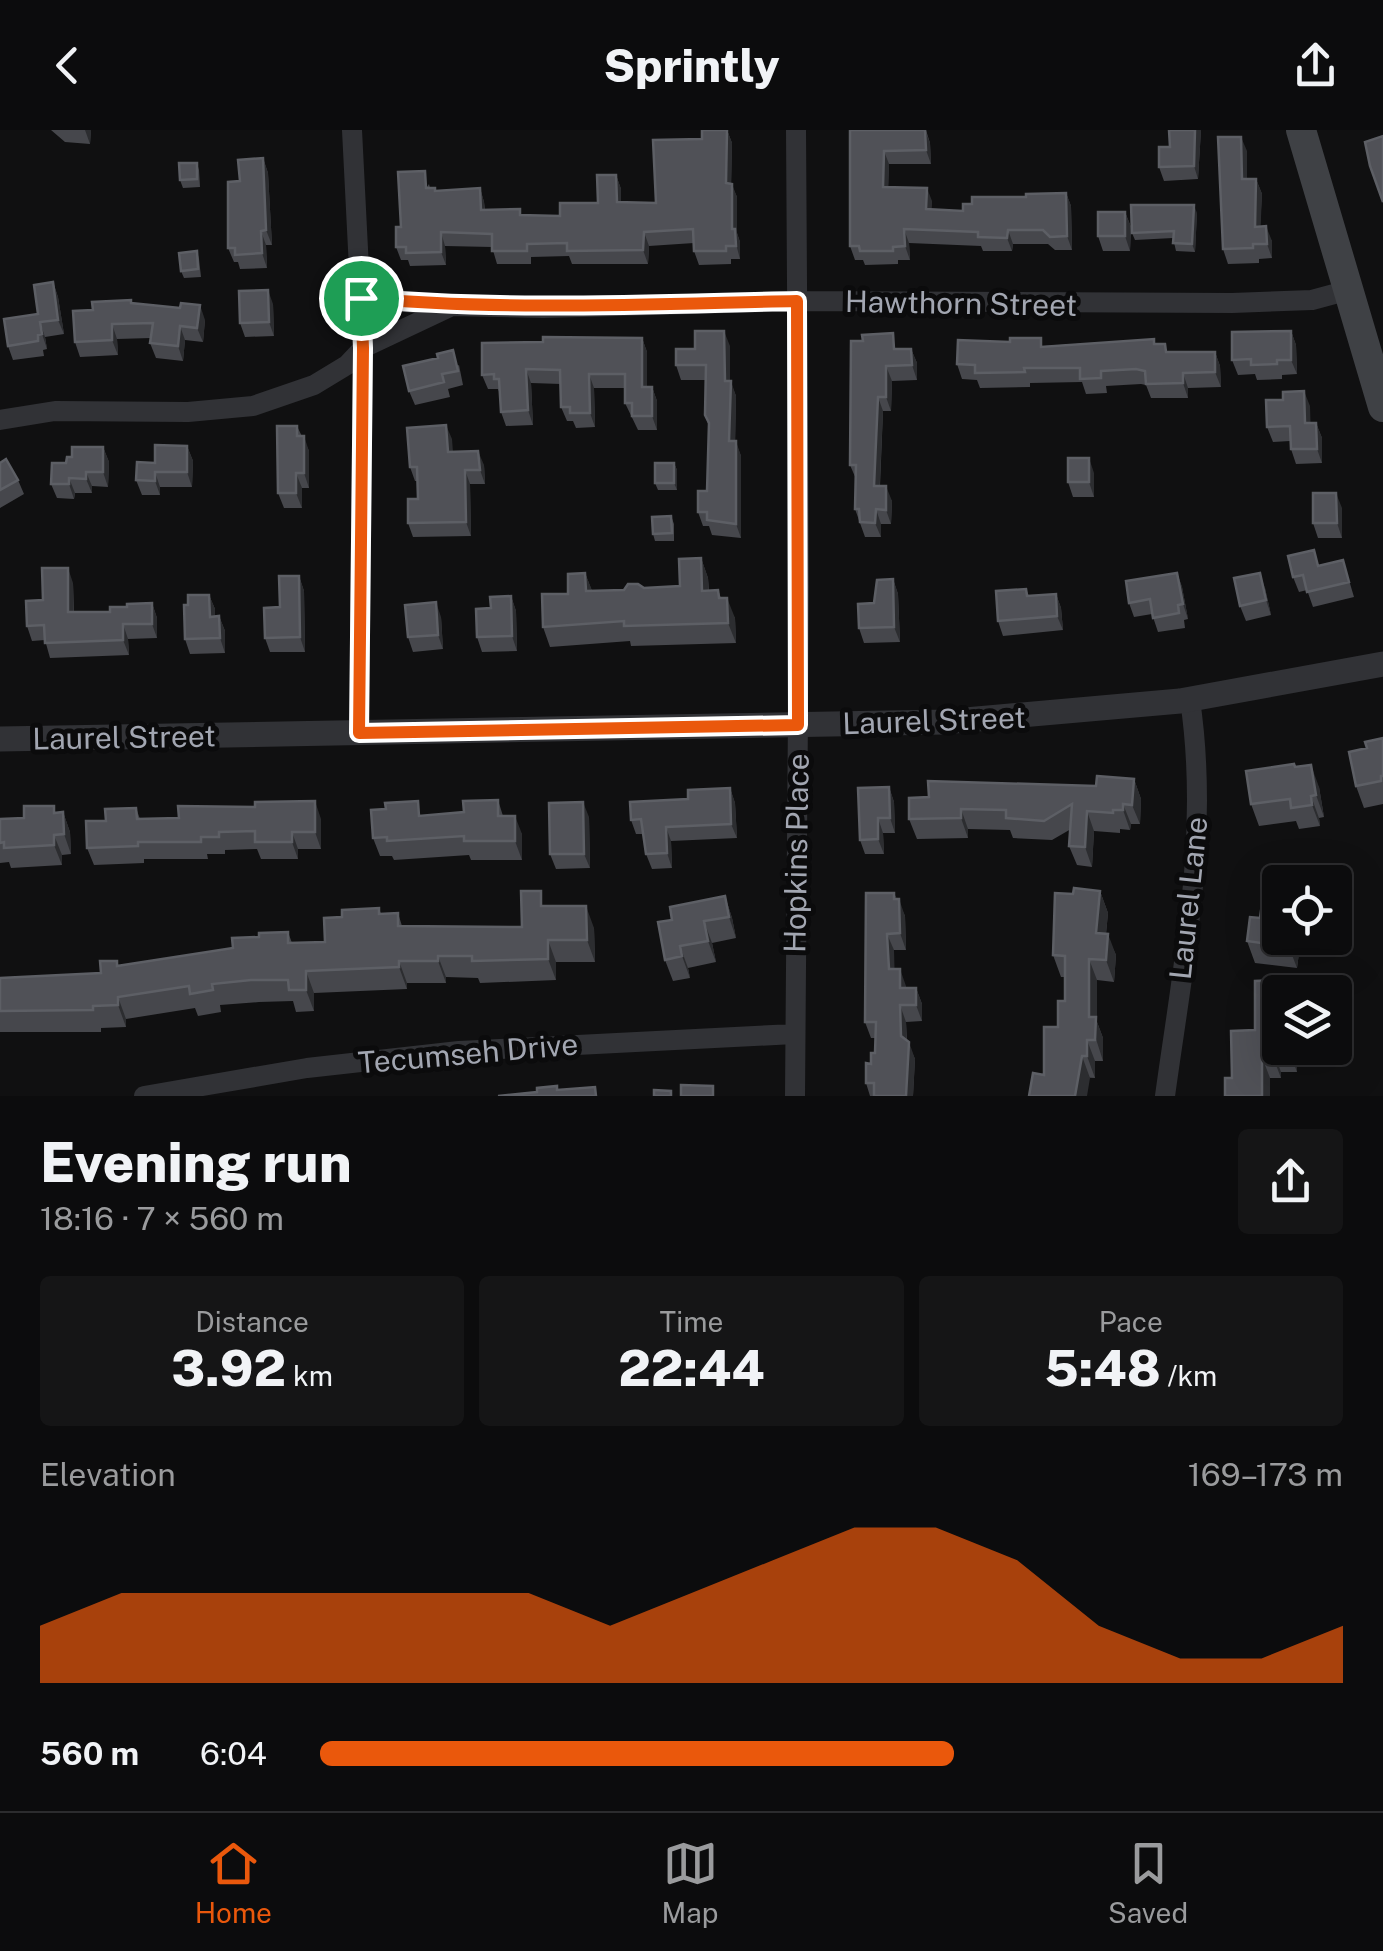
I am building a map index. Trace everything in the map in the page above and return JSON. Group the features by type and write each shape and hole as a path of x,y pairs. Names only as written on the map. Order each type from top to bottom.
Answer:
{"main road":[{"path":"1301,130 1382,401"}],"street":[{"path":"352,130 363,348 359,733"},
{"name":"Hopkins Place","path":"795,1096 796,130"},
{"name":"Hawthorn Street","path":"361,298 543,308 797,301 1232,304 1312,300 1349,290"},
{"name":"Hawthorn Street","path":"0,420 55,411 188,412 253,406 314,385 348,365 363,348 452,306"},
{"name":"Laurel Street","path":"0,739 943,722 1190,700 1383,664"},
{"name":"Laurel Lane","path":"1165,1096 1198,849 1197,747 1190,700"},
{"name":"Tecumseh Drive","path":"144,1096 308,1068 442,1052 794,1034"}],"building":[{"path":"702,130 727,130 726,183 732,184 736,246 726,246 726,251 694,251 693,229 644,232 643,250 567,251 567,243 527,244 527,251 492,251 492,234 441,232 441,252 406,253 406,247 396,247 396,227 401,227 398,172 425,171 426,188 435,191 480,188 481,210 520,209 520,215 560,216 560,203 598,203 597,175 616,175 617,202 656,203 653,140 702,139"},
{"path":"850,130 925,130 926,150 884,151 883,187 927,188 926,209 963,211 963,204 972,204 972,197 1066,193 1067,236 1050,237 1043,230 1008,230 1007,238 978,237 978,232 904,229 905,246 893,247 893,251 860,251 859,246 850,246"},
{"path":"1169,130 1195,130 1194,166 1159,167 1159,147 1170,147"},
{"path":"1383,136 1383,202 1365,142"},
{"path":"1218,137 1241,137 1242,179 1256,179 1255,227 1266,226 1267,244 1223,249"},
{"path":"263,158 266,230 261,231 262,253 235,255 235,248 228,248 228,182 240,181 238,160"},
{"path":"179,163 197,163 197,179 180,180"},
{"path":"1131,205 1194,205 1192,244 1173,243 1174,231 1132,233"},
{"path":"1098,212 1125,212 1125,236 1098,236"},
{"path":"197,251 198,269 181,271 179,253"},
{"path":"53,282 58,320 40,322 42,334 38,341 8,346 4,319 38,314 34,285"},
{"path":"268,290 269,322 240,323 239,291"},
{"path":"131,300 180,308 181,303 200,305 197,328 180,326 178,346 150,343 153,323 112,324 112,340 75,342 73,311 93,310 92,302"},
{"path":"695,331 724,331 725,381 731,381 729,441 736,441 736,524 707,520 707,512 698,512 698,491 707,491 706,365 676,365 676,349 695,349"},
{"path":"1291,331 1291,360 1251,365 1251,359 1232,360 1232,332"},
{"path":"893,333 894,349 911,349 912,365 886,366 886,397 878,397 874,486 886,486 886,510 876,509 875,523 860,522 859,509 855,509 856,465 850,465 851,341 863,341 862,335"},
{"path":"543,337 642,338 642,387 652,387 652,416 632,416 632,403 625,403 625,374 589,374 590,413 570,413 570,407 561,407 560,370 526,369 528,410 501,412 499,379 494,379 494,374 482,375 482,343 543,342"},
{"path":"1010,338 1041,338 1041,347 1154,339 1154,344 1165,344 1166,352 1215,352 1215,372 1183,373 1183,383 1146,384 1145,371 1136,369 1101,371 1101,378 1080,379 1080,368 975,373 975,365 957,364 958,340 1010,342"},
{"path":"453,350 458,371 442,374 444,382 409,391 403,366 438,358 437,354"},
{"path":"1304,391 1305,423 1316,423 1317,449 1291,449 1290,426 1267,427 1266,400 1283,400 1283,392"},
{"path":"446,425 448,452 478,451 480,470 465,470 466,522 408,523 408,499 418,499 417,467 410,467 407,428"},
{"path":"277,426 297,426 297,436 304,436 304,473 296,473 296,493 278,493"},
{"path":"155,445 187,446 187,472 155,472 155,481 136,480 137,462 155,463"},
{"path":"72,447 103,447 103,472 86,472 86,479 69,478 69,484 51,484 52,463 66,463 67,457 72,457"},
{"path":"1068,458 1089,458 1089,482 1068,482"},
{"path":"6,459 18,480 0,490 0,463"},
{"path":"655,463 674,463 674,483 655,483"},
{"path":"1313,493 1336,493 1337,523 1313,523"},
{"path":"671,516 672,533 653,534 652,517"},
{"path":"1314,550 1318,566 1343,560 1349,582 1307,592 1303,575 1293,577 1288,556"},
{"path":"701,558 702,591 718,590 719,598 727,598 728,623 624,626 624,621 543,627 542,594 568,594 568,574 585,573 586,591 624,590 628,584 644,588 680,586 679,559"},
{"path":"42,568 68,568 68,612 110,612 110,607 152,603 152,624 123,624 123,640 45,643 44,625 27,626 26,601 43,600"},
{"path":"1177,573 1183,604 1178,605 1179,613 1153,618 1150,599 1129,603 1126,581"},
{"path":"1260,573 1266,600 1240,606 1234,578"},
{"path":"279,576 299,576 300,637 265,638 264,608 280,607"},
{"path":"893,579 894,627 859,628 858,604 874,603 877,580"},
{"path":"1026,589 1027,596 1056,594 1057,616 998,621 996,591"},
{"path":"188,595 209,595 210,617 219,616 220,638 185,639 184,605 188,605"},
{"path":"511,596 512,636 477,637 476,609 491,608 490,597"},
{"path":"436,602 438,635 408,637 405,605"},
{"path":"1383,738 1381,781 1356,786 1349,752 1367,748 1365,742"},
{"path":"1311,765 1316,795 1311,796 1312,805 1291,808 1290,799 1251,804 1246,771"},
{"path":"1097,776 1134,779 1132,805 1123,804 1123,810 1113,813 1087,811 1085,847 1069,846 1072,804 1044,821 1006,818 1006,810 961,809 961,818 909,819 909,798 929,797 928,781 1096,786"},
{"path":"889,787 890,818 878,818 878,839 860,840 858,788"},
{"path":"730,788 731,824 666,827 667,853 646,854 641,819 631,820 630,802 688,799 688,790"},
{"path":"498,800 498,816 515,816 515,841 464,841 464,836 387,841 387,837 373,838 371,810 386,809 385,803 418,801 419,816 464,812 463,801"},
{"path":"315,801 315,832 292,832 292,842 255,842 255,831 219,832 219,837 201,837 201,842 138,842 138,846 87,848 86,821 106,821 105,809 136,808 137,819 179,818 178,806 255,807 255,802"},
{"path":"583,802 584,854 550,854 549,803"},
{"path":"24,806 54,806 54,813 63,812 64,834 54,835 54,845 4,848 4,842 0,843 0,819 24,818"},
{"path":"1074,888 1100,891 1096,933 1108,934 1106,960 1089,959 1089,1017 1096,1017 1095,1040 1087,1040 1087,1056 1082,1056 1075,1096 1029,1096 1033,1073 1044,1075 1044,1027 1058,1027 1058,1001 1065,1001 1065,956 1053,955 1055,893 1073,894"},
{"path":"521,891 541,891 541,906 586,906 587,940 548,940 548,959 472,961 472,956 438,956 438,961 399,961 399,967 306,971 306,990 289,990 288,980 251,980 212,984 213,990 190,994 189,986 118,997 118,1005 93,1006 93,1010 0,1011 0,978 101,973 100,961 117,961 117,966 233,948 232,938 259,937 259,933 288,932 288,943 325,942 324,918 342,917 342,910 379,908 379,914 398,913 398,926 522,927"},
{"path":"866,893 894,893 894,899 899,899 900,933 887,934 889,969 900,969 900,988 916,988 916,1005 900,1005 901,1036 909,1042 906,1096 874,1096 874,1083 866,1083 866,1063 871,1064 871,1053 875,1053 876,1022 865,1022"},
{"path":"725,896 729,917 704,921 708,941 680,946 682,956 665,960 658,922 672,920 670,907"},
{"path":"1262,904 1262,943 1247,941 1250,917 1260,918"},
{"path":"1255,981 1262,981 1262,1096 1225,1096 1225,1078 1232,1078 1231,1031 1255,1030"},
{"path":"681,1085 713,1086 713,1096 681,1096"},
{"path":"557,1086 557,1090 595,1087 596,1096 498,1096 537,1092 537,1088"},
{"path":"654,1090 671,1091 671,1096 654,1096"}],"route":[{"path":"361,298 543,308 797,301 798,725 359,733 361,298"}]}
